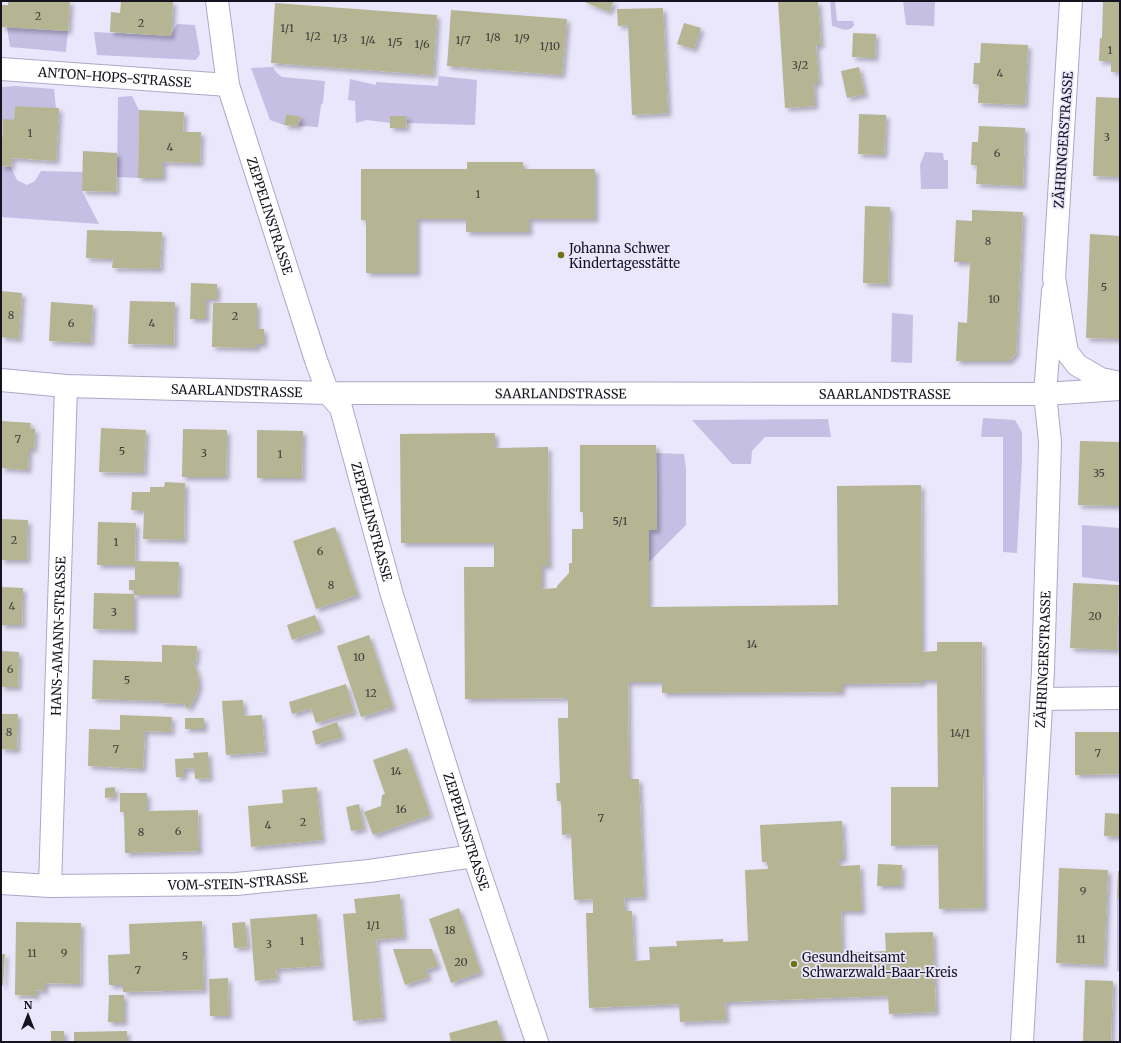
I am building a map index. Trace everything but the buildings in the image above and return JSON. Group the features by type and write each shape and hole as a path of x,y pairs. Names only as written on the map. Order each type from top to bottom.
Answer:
{"street":[{"name":"ZEPPELINSTRASSE","path":"217,1 228,85 316,360 328,393 341,408 392,595 474,856 537,1042"},
{"name":"ZÄHRINGERSTRASSE","path":"1022,1042 1042,699 1050,442 1045,394 1054,278 1071,1"},
{"name":"ANTON-HOPS-STRASSE","path":"1,69 228,85"},
{"name":"ZÄHRINGERSTRASSE","path":"1054,278 1067,352 1077,365 1101,379 1120,383"},
{"name":"SAARLANDSTRASSE","path":"1,380 66,386 328,393 1045,394 1120,389"},
{"name":"HANS-AMANN-STRASSE","path":"50,886 66,386"},
{"path":"1042,699 1120,698"},
{"name":"VOM-STEIN-STRASSE","path":"1,883 50,886 236,884 369,871 474,856"}],"shaded area":[{"path":"830,1 835,1 837,21 853,21 854,25 852,28 844,30 832,26"},
{"path":"903,1 935,1 934,26 906,25"},
{"path":"177,24 195,25 200,54 196,60 97,55 94,32 170,36"},
{"path":"7,27 68,31 66,52 10,47"},
{"path":"273,67 282,77 325,81 323,103 321,105 318,127 298,126 300,117 286,114 284,125 270,120 251,68"},
{"path":"439,76 477,80 475,125 406,123 407,116 390,116 390,123 367,120 356,123 355,101 348,100 350,79 376,85 376,82 438,86"},
{"path":"16,86 54,89 56,108 15,106 14,120 3,120 1,145 1,87"},
{"path":"132,96 139,110 138,178 117,177 118,97"},
{"path":"925,152 943,153 944,160 948,160 948,189 921,189 920,165"},
{"path":"1,166 11,167 17,180 27,185 35,181 41,171 83,172 82,191 99,224 1,217"},
{"path":"892,313 913,315 912,363 891,362"},
{"path":"983,418 1015,420 1022,432 1017,553 1003,552 1003,437 981,437"},
{"path":"828,419 831,437 765,437 752,451 751,464 732,464 692,420"},
{"path":"656,453 684,454 686,468 686,525 649,562 649,530 657,529"},
{"path":"1082,525 1120,528 1120,582 1082,577"},
{"path":"1117,898 1120,898 1120,972 1117,971"}],"place":[{"name":"Johanna Schwer Kindertagesstätte","path":"561,255"},
{"name":"Gesundheitsamt Schwarzwald-Baar-Kreis","path":"794,964"}]}
